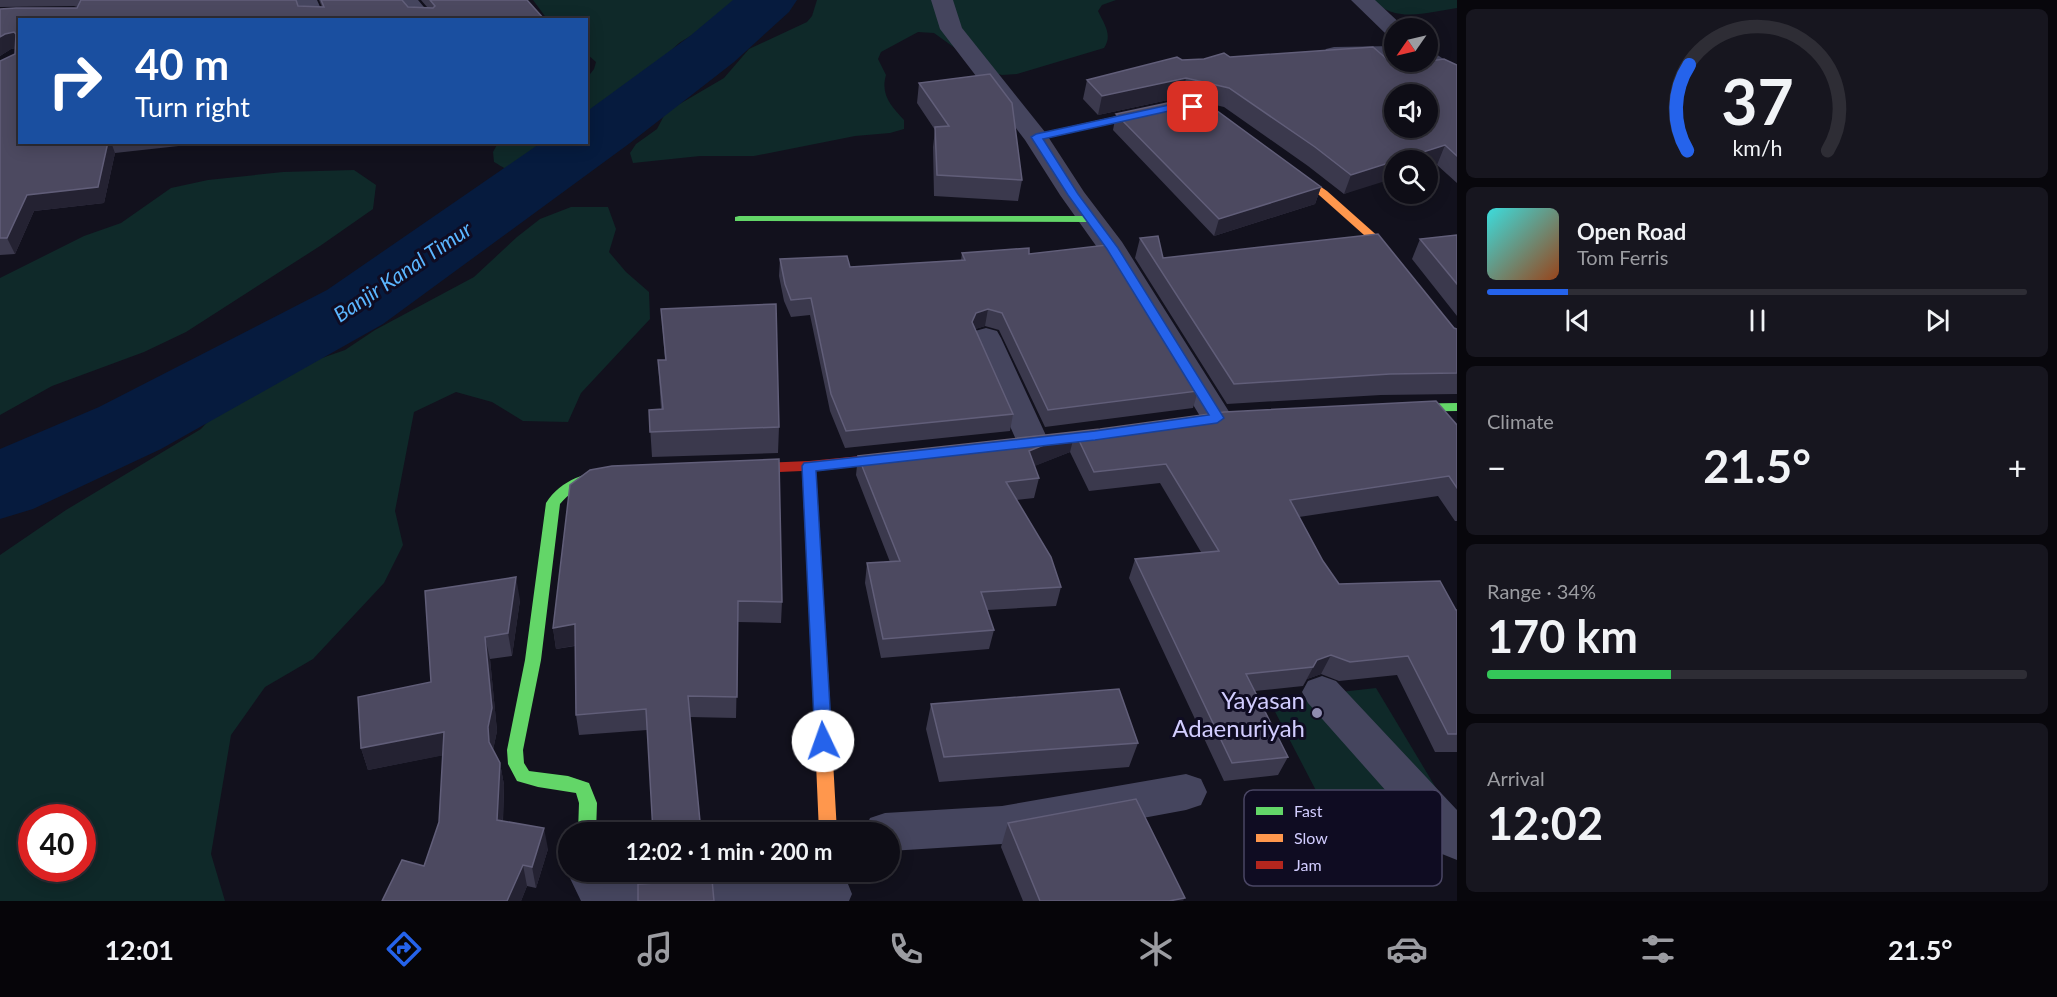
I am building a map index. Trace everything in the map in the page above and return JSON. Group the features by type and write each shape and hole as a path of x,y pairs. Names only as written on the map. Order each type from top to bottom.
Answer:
{"street":[{"path":"306,0 314,18"},
{"path":"407,0 422,18"},
{"path":"942,0 951,29 1036,137 1112,248 1217,419"},
{"path":"1362,0 1384,20"},
{"path":"1317,56 1384,53"},
{"path":"1438,66 1457,78"},
{"path":"1036,137 1169,108"},
{"path":"1268,154 1323,193 1377,241 1457,340"},
{"path":"739,219 1090,219"},
{"path":"986,338 1033,442"},
{"path":"1381,408 1457,407"},
{"path":"716,470 809,466 915,455"},
{"path":"809,466 827,822"},
{"path":"588,822 588,803 583,788 570,782 533,780 524,777 519,771 515,753 532,670 553,503 568,486 581,480 624,473"},
{"path":"1322,692 1411,790"},
{"path":"900,831 1002,825 1186,792"},
{"path":"1442,824 1457,840"},
{"path":"593,882 600,891 626,897 831,889"}],"green space":[{"path":"533,0 749,0 679,43 628,92 588,120 588,77 596,62 588,55 588,18 546,18"},
{"path":"817,0 1116,0 1102,5 1098,11 1108,34 1104,48 1017,74 1002,75 987,71 934,33 918,32 881,52 878,59 886,75 886,95 904,120 904,129 754,156 700,156 633,163 630,153 636,144 657,129 666,112 724,78 749,49 807,22 812,16"},
{"path":"1373,0 1457,0 1457,8 1424,14 1402,14 1392,12"},
{"path":"497,144 565,144 539,163 515,170 494,162 493,152"},
{"path":"354,170 376,185 373,209 320,246 186,332 144,352 52,386 0,415 0,278 84,236 121,223 171,188 208,180 283,172"},
{"path":"571,207 608,207 616,229 609,252 626,272 649,292 650,319 581,393 568,422 523,421 492,402 456,392 414,412 395,511 403,545 384,583 313,659 265,687 231,735 211,854 225,901 0,901 0,555 66,510 201,429 226,402 262,379 345,350 375,330 474,277 540,219"},
{"path":"1376,688 1437,790 1316,790 1269,700"},
{"path":"1442,798 1454,818 1442,820"}],"building":[{"path":"81,0 296,0 298,6 324,7 321,0 402,0 408,7 433,8 435,6 430,0 527,0 543,18 18,18 18,144 108,144 98,187 27,195 7,238 0,238 0,61 15,54 16,34 14,32 0,37 0,9 77,8"},
{"path":"1373,47 1384,56 1384,72 1438,72 1438,60 1444,59 1457,65 1457,156 1445,145 1429,150 1384,150 1384,164 1351,175 1315,147 1229,88 1186,78 1102,96 1087,80 1177,57 1182,60 1204,59 1224,53 1230,57"},
{"path":"990,74 1012,103 1022,180 937,175 935,127 949,126 919,83"},
{"path":"1186,99 1209,105 1321,187 1219,219 1116,114"},
{"path":"1378,234 1457,329 1457,373 1390,374 1234,384 1140,238 1158,236 1163,258"},
{"path":"1457,235 1457,284 1420,239"},
{"path":"1107,245 1198,391 1048,410 1002,313 988,309 976,313 972,322 1013,414 846,431 831,394 811,298 791,300 780,259 847,256 850,267 965,260 962,253 1029,248 1029,254"},
{"path":"776,304 779,427 650,432 649,410 663,409 658,360 666,360 661,309"},
{"path":"1436,401 1457,425 1457,488 1449,476 1290,500 1323,561 1339,584 1440,581 1457,610 1457,734 1448,734 1408,656 1350,662 1331,655 1317,660 1313,667 1246,674 1288,757 1232,763 1135,559 1219,551 1166,464 1094,472 1075,432 1029,451 1039,478 1006,482 1051,557 1061,587 981,592 994,630 883,639 867,563 900,561 858,456 1100,429 1224,412"},
{"path":"779,459 782,602 738,601 737,697 688,696 700,822 652,822 646,709 576,715 575,624 553,628 570,485 590,470 612,466"},
{"path":"516,577 508,633 485,637 492,708 488,727 489,742 500,763 497,820 544,828 532,867 523,865 507,901 382,901 402,860 424,866 439,822 444,732 361,748 358,697 431,682 425,591"},
{"path":"1119,689 1138,743 944,757 931,704"},
{"path":"1136,799 1185,898 1169,901 1040,901 1008,823"},
{"path":"712,882 714,901 638,901 638,884"}],"waterway":[{"name":"Banjir Kanal Timur","path":"588,142 712,49 768,0"},
{"name":"Banjir Kanal Timur","path":"0,486 130,428 355,307 585,144"}],"traffic: fast":[{"path":"739,219 1091,219"},
{"path":"1397,408 1457,407"},
{"path":"587,822 588,803 583,788 568,783 523,776 516,764 515,750 533,660 553,503 566,490 580,481 614,473"}],"traffic: slow":[{"path":"1036,137 1158,110"},
{"path":"1284,165 1323,193 1377,241 1457,340"},
{"path":"820,671 828,822"}],"traffic: jam":[{"path":"734,469 809,466 901,457"},
{"path":"809,466 820,671"}],"place":[{"name":"Yayasan Adaenuriyah","path":"1317,713"}],"route":[{"path":"823,741 809,466 1095,435 1217,418 1112,248 1073,195 1036,137 1169,108 1193,107"}]}
